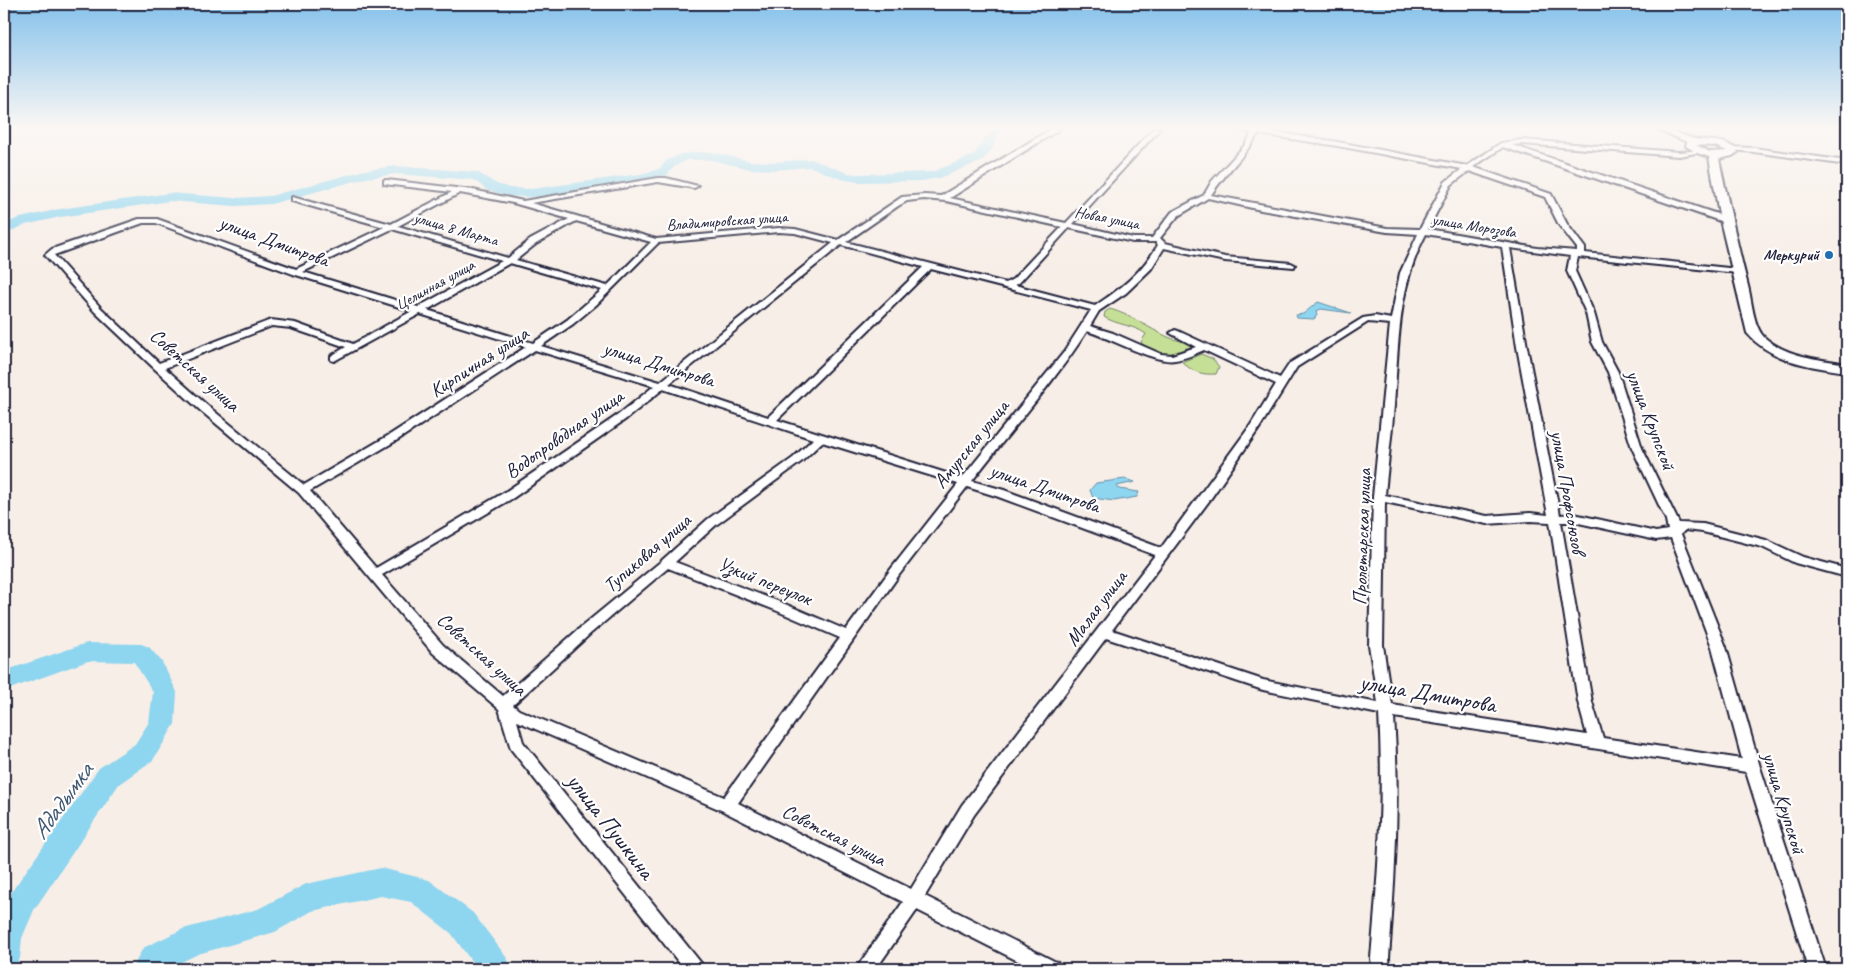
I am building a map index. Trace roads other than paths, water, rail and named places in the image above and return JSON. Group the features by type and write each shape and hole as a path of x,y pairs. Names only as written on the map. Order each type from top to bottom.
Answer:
{"street":[{"path":"942,199 985,174"},
{"path":"1007,286 1016,281 1066,225 1115,174"},
{"name":"Амурская улица","path":"727,805 895,572 964,482 1038,391 1096,309 1123,290 1148,267 1175,214 1207,196 1223,174"},
{"name":"Пролетарская улица","path":"1381,969 1388,860 1389,755 1386,710 1376,645 1379,497 1395,322 1404,273 1448,184 1460,174"},
{"name":"улица Крупской","path":"1486,174 1548,196 1563,225 1581,248 1581,252 1575,254 1571,271 1590,312 1597,342 1613,372 1637,448 1672,520 1675,534 1719,647 1752,767 1817,969"},
{"path":"1592,174 1726,220"},
{"path":"1717,174 1752,330 1758,339 1773,349 1797,358 1847,368"},
{"path":"514,201 527,202 658,180 694,186"},
{"name":"Владимировская улица","path":"387,182 473,192 514,201 656,241 779,230 795,231 1096,309"},
{"path":"296,272 392,227 458,191"},
{"name":"улица Морозова","path":"1207,196 1241,204 1384,229 1424,231 1575,254 1738,271"},
{"name":"Новая улица","path":"905,199 924,197 942,199 1134,240 1159,243 1225,259 1291,265"},
{"name":"Водопроводная улица","path":"375,574 509,495 622,417 840,242 905,199"},
{"name":"улица 8 Марта","path":"295,200 609,289"},
{"name":"Целинная улица","path":"334,358 510,260 533,242 574,219"},
{"name":"улица Дмитрова","path":"142,222 157,221 177,227 296,272 661,385 771,420 820,438 1048,509 1162,553"},
{"name":"Советская улица","path":"142,222 55,251 49,255 98,310 158,367 205,409 303,490 438,649 514,714 727,805 1052,969"},
{"name":"Кирпичная улица","path":"303,490 390,441 572,321 609,289 656,241"},
{"name":"улица Профсоюзов","path":"1506,245 1522,347 1555,520 1585,702 1597,744"},
{"path":"771,420 930,266"},
{"name":"Малая улица","path":"866,969 914,900 968,810 1205,498 1250,435 1293,365 1359,323 1375,319 1395,322"},
{"path":"158,367 271,323 292,325 354,347"},
{"path":"1085,327 1110,335 1159,357 1173,358 1204,347"},
{"path":"1175,333 1282,383"},
{"name":"Тупиковая улица","path":"504,704 585,631 712,522 797,460 820,438"},
{"path":"1379,497 1487,520 1530,517 1555,520 1574,518 1656,536 1675,534 1682,526 1703,528 1766,544 1799,560 1847,573"},
{"name":"Узкий переулок","path":"666,563 780,606 849,637"},
{"name":"улица Дмитрова","path":"1104,632 1263,686 1386,710 1752,767"},
{"name":"улица Пушкина","path":"504,704 516,745 695,969"}],"water":[{"path":"1318,302 1351,313 1321,309 1316,311 1317,315 1314,319 1297,318 1296,315 1303,314"},
{"path":"1125,479 1135,482 1117,486 1119,489 1139,492 1137,497 1114,501 1093,498 1090,490 1096,483"}],"waterway":[{"name":"Ададымка","path":"4,230 21,222 60,213 170,197 235,202 271,200 364,174"},
{"name":"Ададымка","path":"455,174 477,176 492,187 509,192 531,193 654,174"},
{"name":"Ададымка","path":"841,174 858,178 921,177 937,174"},
{"name":"Ададымка","path":"4,681 87,652 141,653 153,669 165,692 162,724 144,752 109,776 23,901 7,938 4,958"},
{"name":"Ададымка","path":"148,969 154,959 194,940 264,922 306,898 381,882 418,890 462,923 496,969"}],"place":[{"name":"Меркурий","path":"1829,255"}]}
